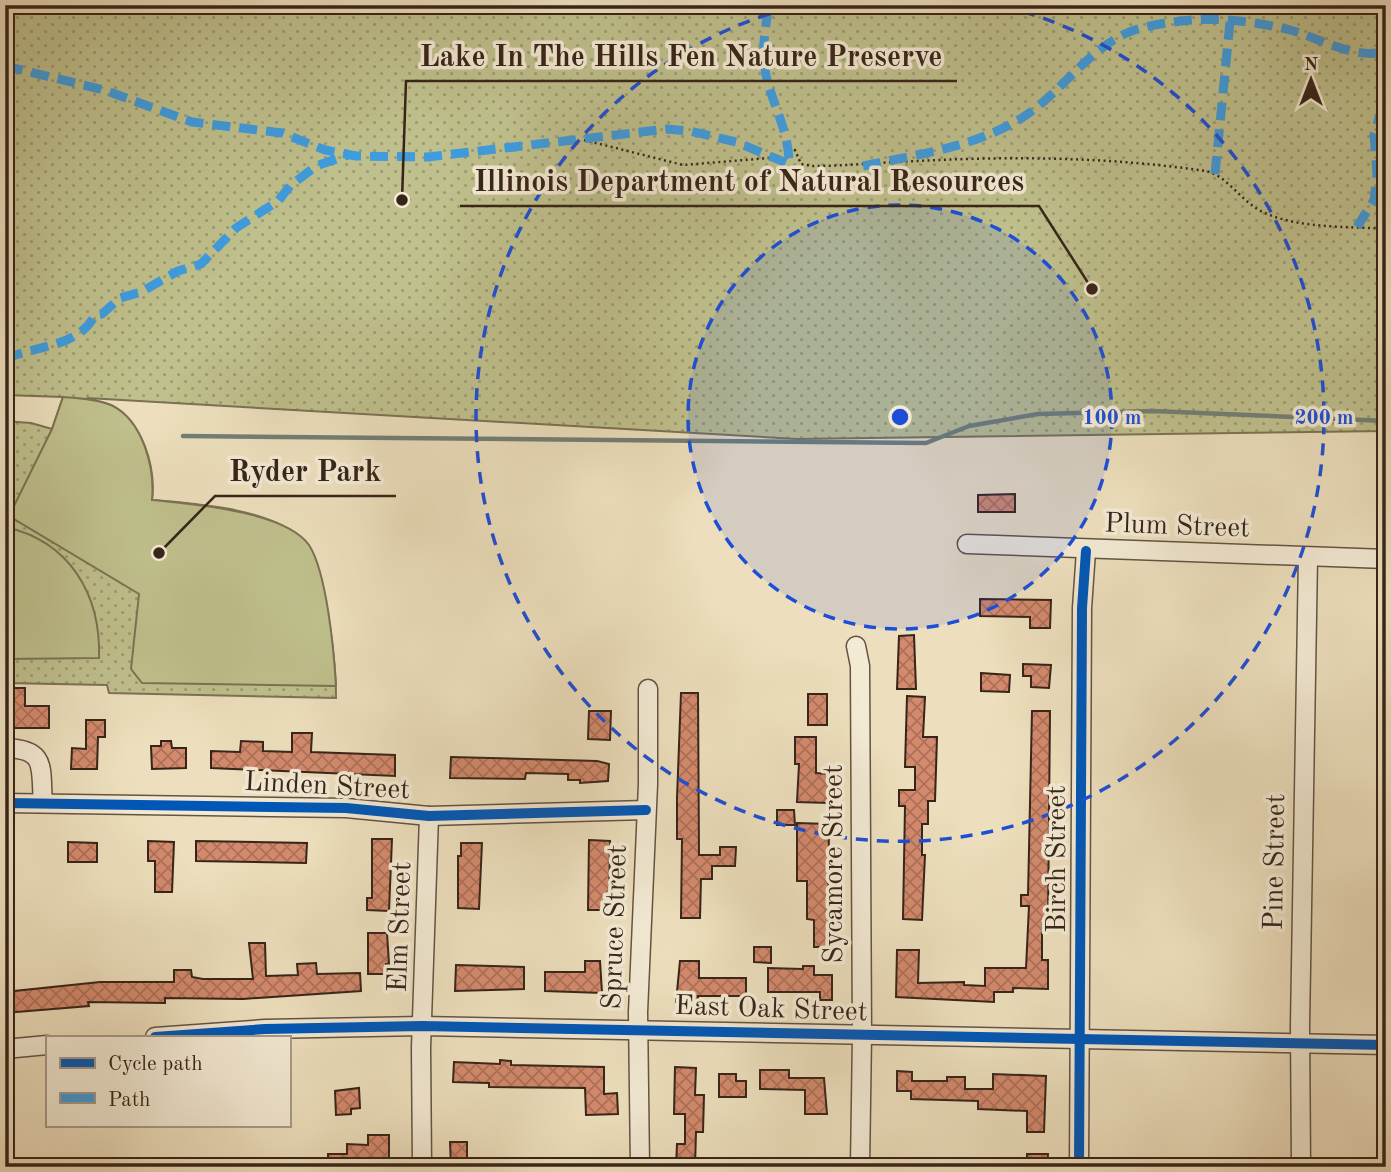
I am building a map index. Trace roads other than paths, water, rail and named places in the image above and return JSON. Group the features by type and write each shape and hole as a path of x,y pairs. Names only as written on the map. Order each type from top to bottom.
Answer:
{"street":[{"name":"Plum Street","path":"967,544 1086,551 1386,559"},
{"name":"Birch Street","path":"1079,1167 1082,608 1086,551"},
{"name":"Pine Street","path":"1301,1167 1300,1044 1308,557"},
{"name":"Sycamore Street","path":"856,646 860,666 862,1035 859,1167"},
{"name":"Spruce Street","path":"640,1167 639,1029 648,690"},
{"path":"5,748 31,750 37,755 40,762 43,803"},
{"name":"Linden Street","path":"5,803 346,808 429,816 646,810"},
{"name":"Elm Street","path":"422,1167 422,1026 429,816"},
{"name":"East Oak Street","path":"169,1036 265,1029 422,1026 1386,1045"},
{"path":"5,1049 46,1045"}],"waterway":[{"path":"183,436 926,443 969,426 1038,414 1153,411 1386,421"}],"place":[{"name":"Lake In The Hills Fen Nature Preserve","path":"402,200"},
{"name":"Illinois Department of Natural Resources","path":"1092,289"},
{"name":"Ryder Park","path":"159,553"}]}
